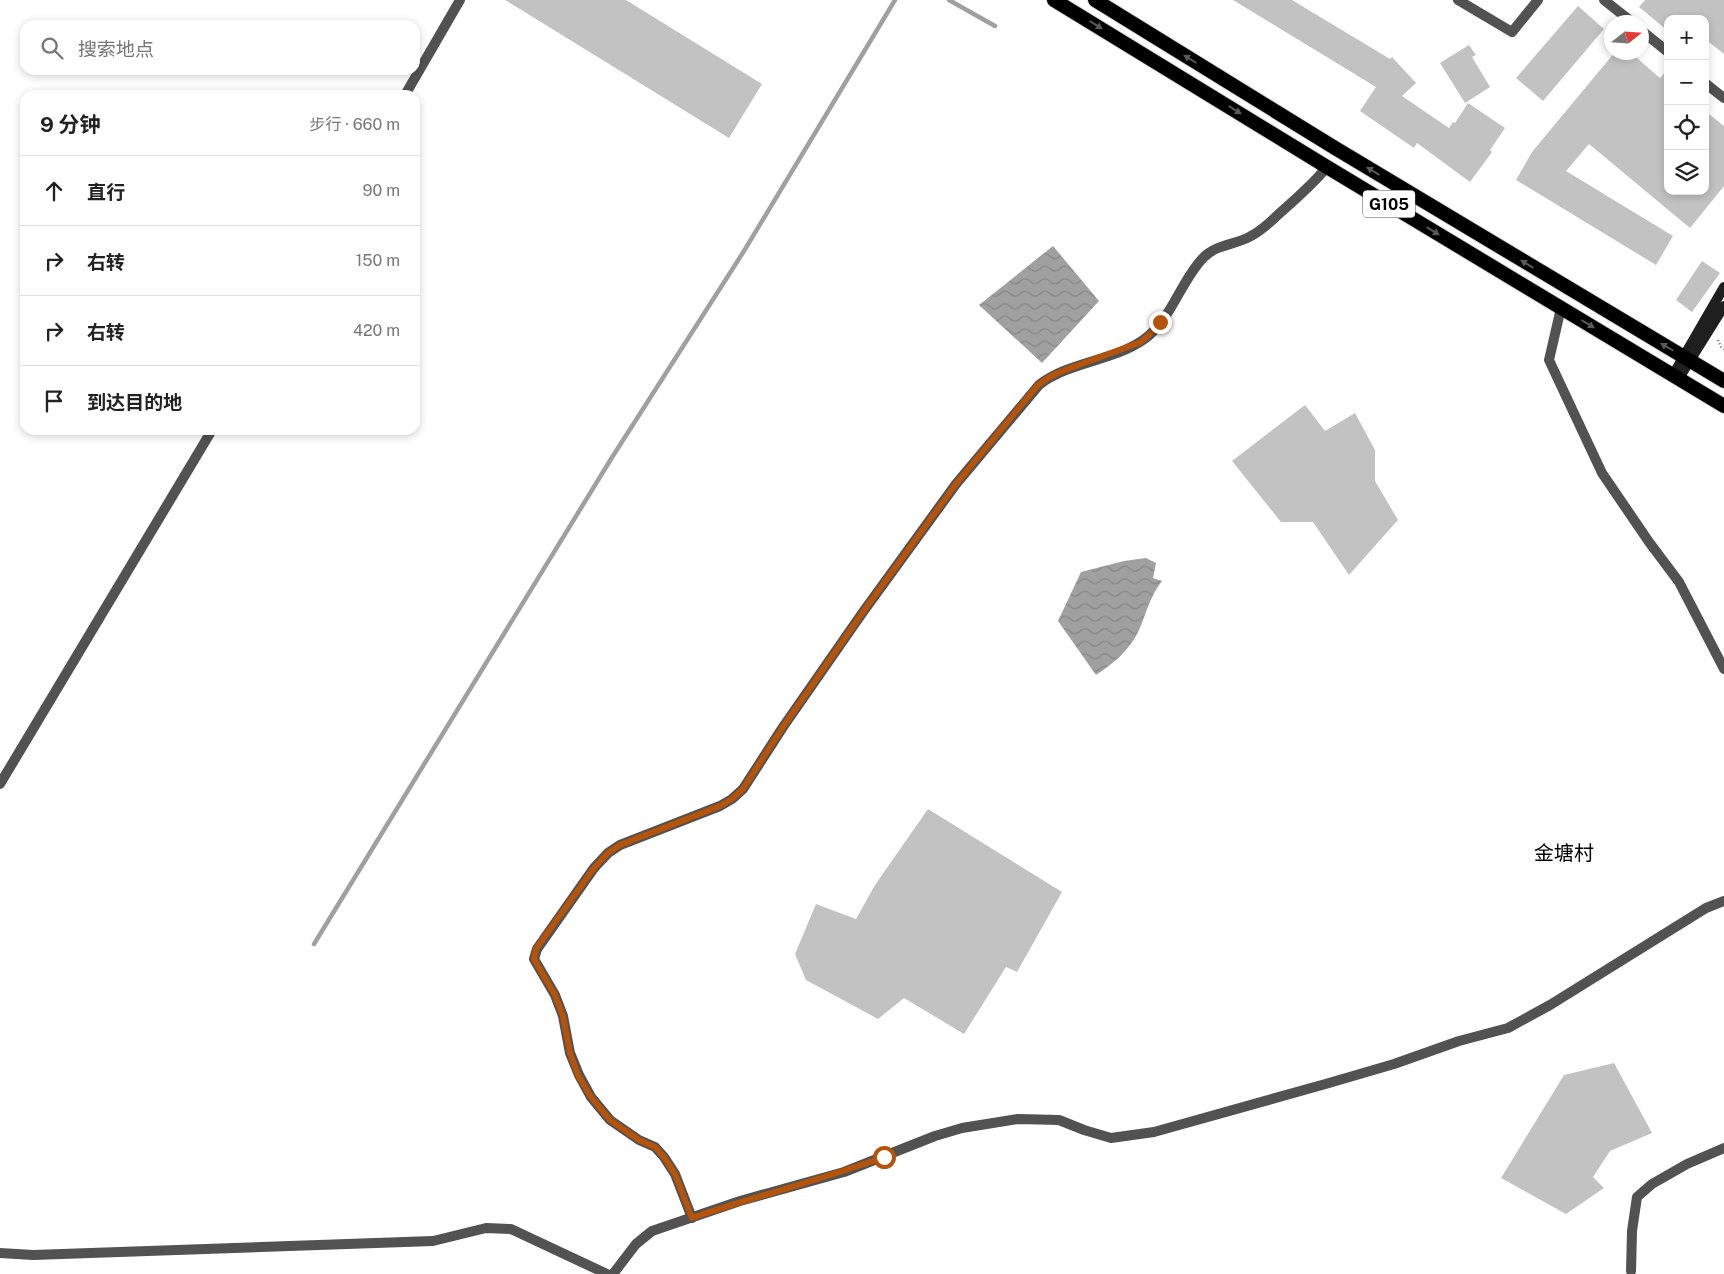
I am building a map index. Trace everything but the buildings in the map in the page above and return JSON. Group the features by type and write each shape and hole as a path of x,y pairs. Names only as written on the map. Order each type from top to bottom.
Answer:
{"highway":[{"name":"G105","path":"1054,0 1724,406"},
{"name":"G105","path":"1095,0 1351,158 1724,381"}],"main road":[{"path":"1687,359 1724,287"},
{"path":"1676,377 1724,306"}],"street":[{"path":"420,68 460,0"},
{"path":"1458,0 1512,32 1538,0"},
{"path":"1604,0 1623,15"},
{"path":"1649,36 1664,49"},
{"path":"407,90 416,75"},
{"path":"1709,86 1724,98"},
{"path":"692,1218 675,1174 664,1157 655,1147 639,1140 610,1120 591,1097 578,1075 570,1053 563,1016 555,995 534,959 536,949 594,868 608,853 620,845 720,806 732,799 743,789 783,727 863,612 950,492 1038,385 1048,378 1141,342 1160,322 1204,257 1215,249 1249,238 1263,229 1312,185 1327,167"},
{"path":"1561,308 1549,360 1602,473 1649,542 1680,582 1724,669"},
{"path":"0,784 209,435"},
{"path":"613,1274 644,1236 652,1231 740,1201 844,1172 935,1136 962,1128 1026,1119 1059,1120 1111,1138 1154,1132 1394,1064 1459,1041 1508,1028 1706,908 1724,901"},
{"path":"1631,1271 1632,1231 1637,1197 1652,1184 1687,1164 1724,1148"},
{"path":"0,1253 33,1255 433,1242 486,1228 511,1229 607,1274"}],"water":[{"path":"1053,246 1099,301 1042,363 979,305"},
{"path":"1146,558 1156,563 1153,578 1162,581 1151,599 1139,630 1131,644 1115,661 1096,675 1058,621 1081,572 1124,561"}],"waterway":[{"path":"314,944 611,459 744,251 895,0"},
{"path":"949,0 995,26"}],"district":[{"name":"金塘村","path":"1564,853"}],"route":[{"path":"884,1157 844,1172 740,1201 692,1218 675,1174 664,1157 655,1147 639,1140 610,1120 591,1097 578,1075 570,1053 563,1016 555,995 534,959 536,949 594,868 608,853 620,845 720,806 732,799 743,789 783,727 863,612 956,484 1038,385 1060,372 1141,342 1160,322"}]}
